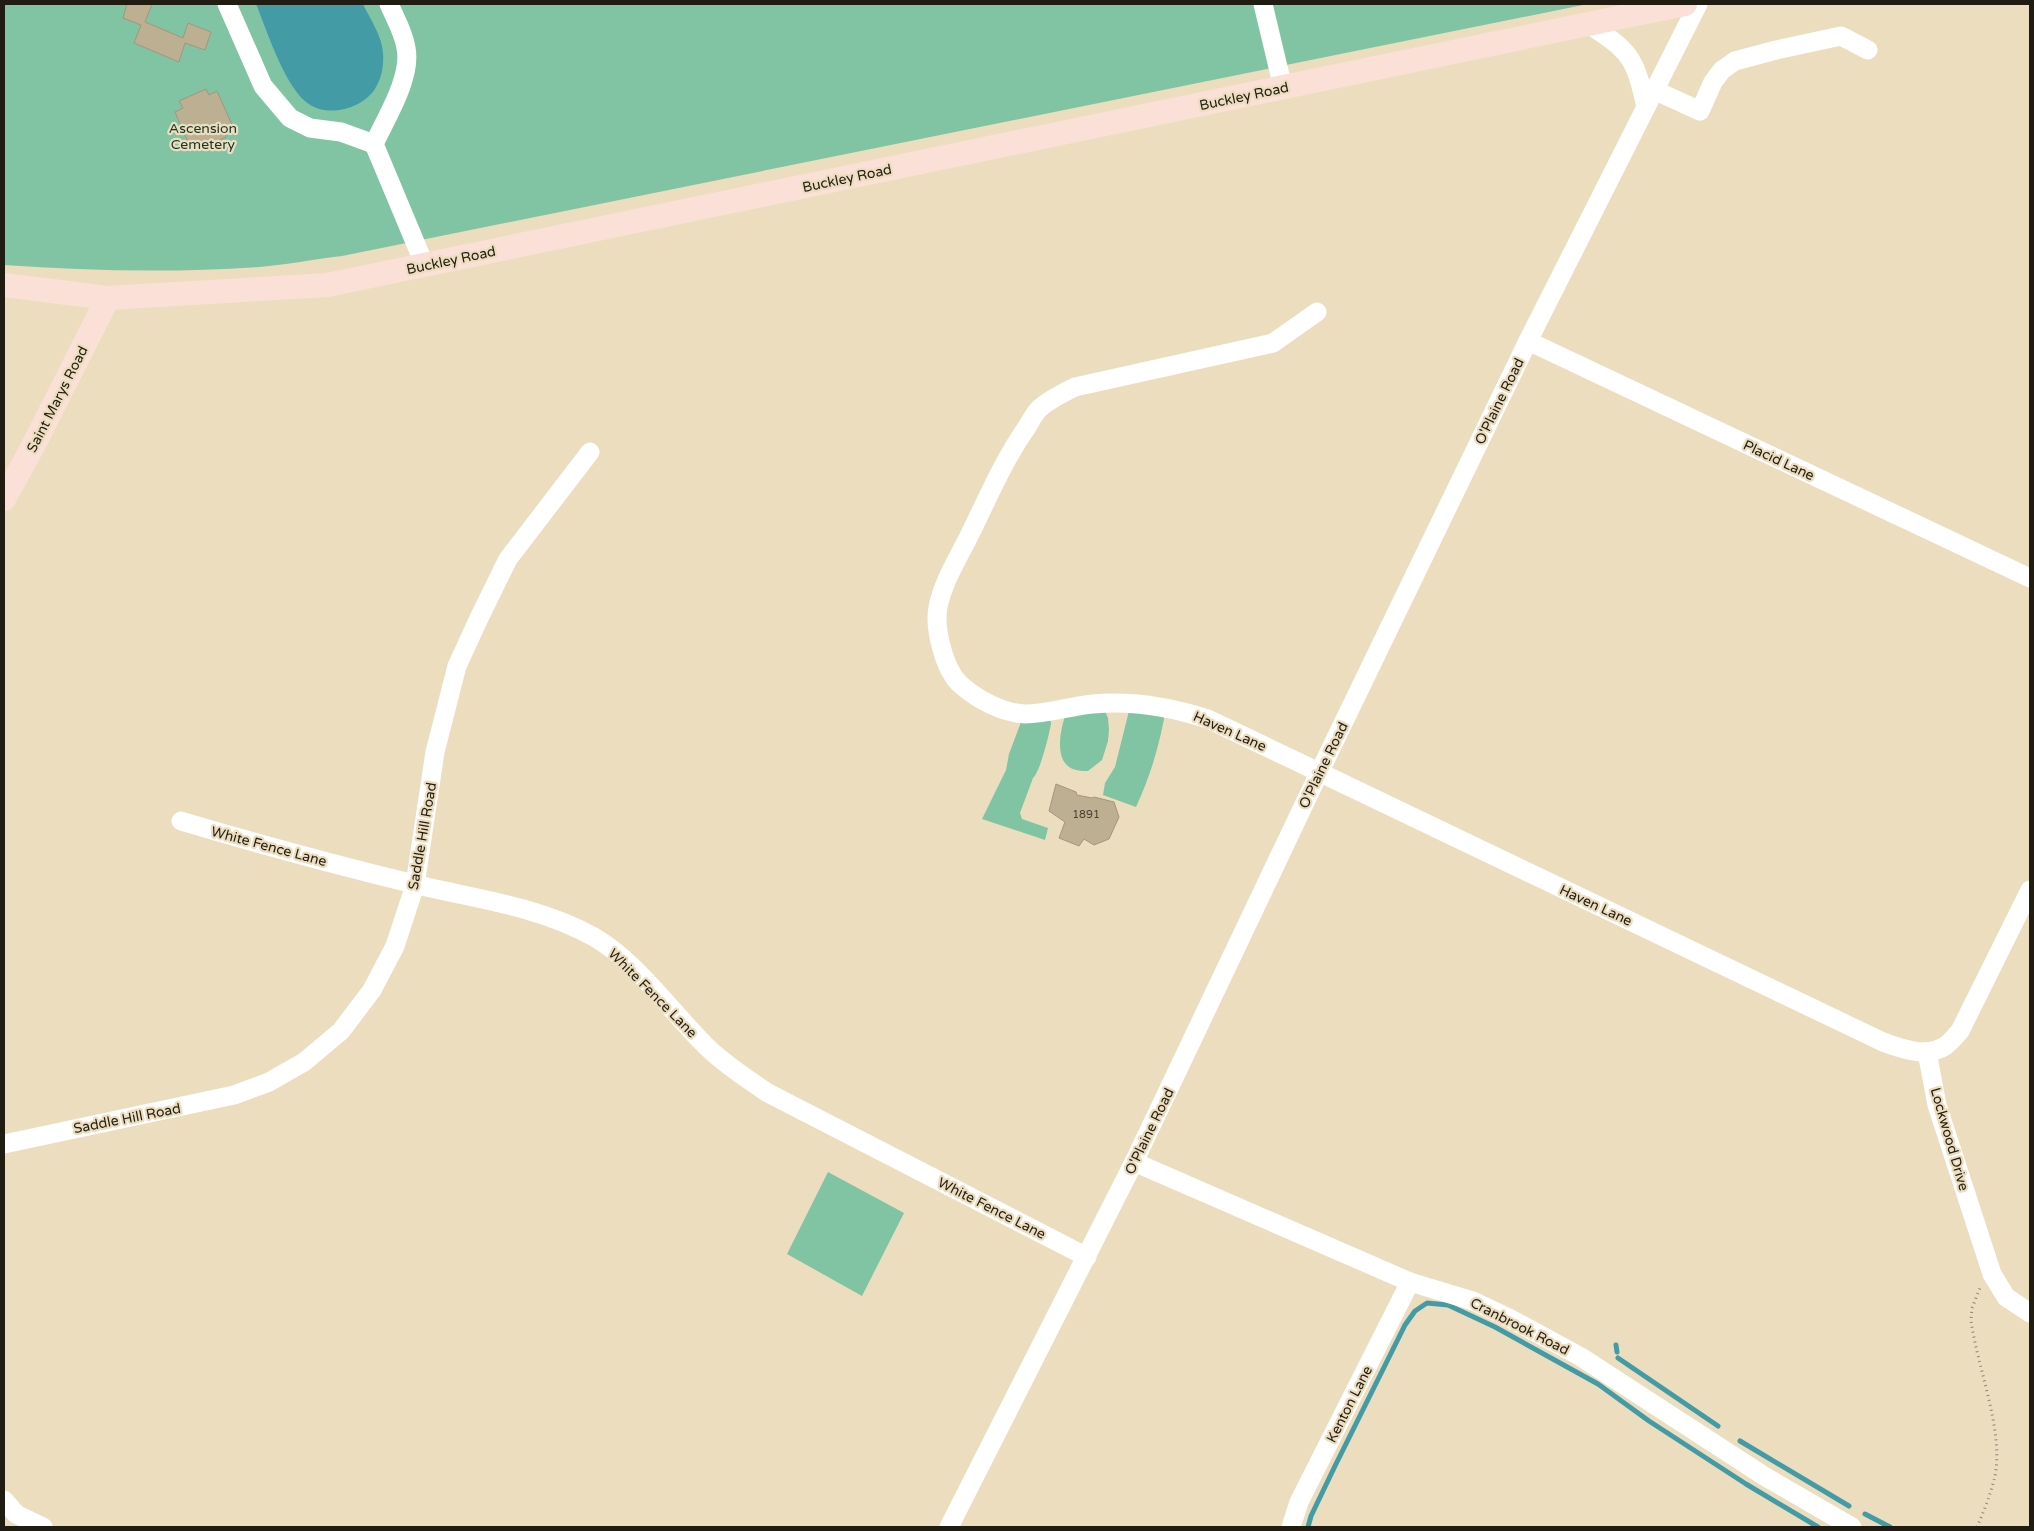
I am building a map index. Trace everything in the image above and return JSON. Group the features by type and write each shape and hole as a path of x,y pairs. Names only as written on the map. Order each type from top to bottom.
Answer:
{"main road":[{"name":"Buckley Road","path":"4,284 108,298 327,285 1685,4"},
{"name":"Saint Marys Road","path":"4,499 108,298"}],"street":[{"path":"227,4 262,86 290,118 310,128 341,132 374,144 426,266"},
{"path":"374,144 401,85 406,68 407,48 389,4"},
{"path":"1263,4 1283,88"},
{"name":"O'Plaine Road","path":"949,1527 1134,1162 1318,773 1528,341 1698,4"},
{"path":"1588,24 1616,42 1631,58 1650,98 1700,111 1713,82 1722,70 1735,61 1841,36 1868,50"},
{"name":"Haven Lane","path":"1317,312 1273,343 1075,387 1055,397 1039,409 1014,446 946,582 938,608 938,633 951,670 960,684 988,703 1006,711 1026,714 1093,704 1144,703 1187,712 1208,719 1884,1042 1908,1050 1927,1052"},
{"name":"Placid Lane","path":"1528,341 2030,578"},
{"name":"Saddle Hill Road","path":"4,1144 234,1095 269,1082 304,1062 341,1031 372,990 395,946 415,884 435,752 457,666 508,559 590,452"},
{"name":"White Fence Lane","path":"181,821 229,836 415,884 515,906 562,921 596,938 623,959 708,1048 738,1074 768,1093 1087,1257"},
{"path":"1927,1052 1945,1046 1960,1031 2030,890"},
{"name":"Lockwood Drive","path":"1927,1052 1937,1106 1992,1274 2006,1297 2030,1314"},
{"name":"Cranbrook Road","path":"1134,1162 1410,1282 1473,1301 1580,1357 1764,1476 1852,1527"},
{"name":"Kenton Lane","path":"1292,1527 1299,1502 1410,1282"},
{"path":"4,1500 16,1514 43,1527"}],"path":[{"path":"1977,1527 1995,1475 1996,1450 1993,1425 1971,1320 1972,1308 1979,1289 1984,1280 1992,1274"}],"green space":[{"name":"Ascension Cemetery","path":"4,4 1588,4 342,256 259,267 163,271 67,269 4,265"},
{"path":"1131,703 1166,708 1154,759 1136,807 1103,795 1105,783 1115,767"},
{"path":"1102,704 1108,718 1109,730 1108,741 1102,760 1088,771 1076,770 1068,766 1063,760 1061,752 1061,734 1068,708"},
{"path":"1047,713 1051,724 1046,744 1020,813 1022,819 1048,828 1045,840 982,819 1006,770 1009,754 1024,714"},
{"path":"828,1172 904,1213 862,1296 787,1254"}],"water":[{"path":"256,4 363,4 378,34 383,53 383,66 376,87 363,101 344,109 324,110 306,102 290,83 283,70"}],"building":[{"path":"127,4 152,4 145,22 183,38 188,23 211,32 205,50 185,43 179,62 134,43 141,25 123,18"},
{"path":"206,89 209,95 217,91 233,127 223,131 226,137 201,149 198,142 189,145 175,112 183,108 179,101"},
{"path":"1056,784 1076,792 1077,795 1114,802 1119,817 1109,839 1094,845 1084,839 1079,846 1059,838 1065,822 1049,811"}],"waterway":[{"path":"1308,1527 1311,1516 1335,1466 1405,1325 1415,1311 1427,1303 1448,1305 1495,1327 1598,1384 1649,1421 1746,1484 1818,1527"},
{"path":"1616,1345 1617,1352"},
{"path":"1618,1358 1718,1426"},
{"path":"1740,1441 1849,1506"},
{"path":"1865,1514 1890,1527"}]}
